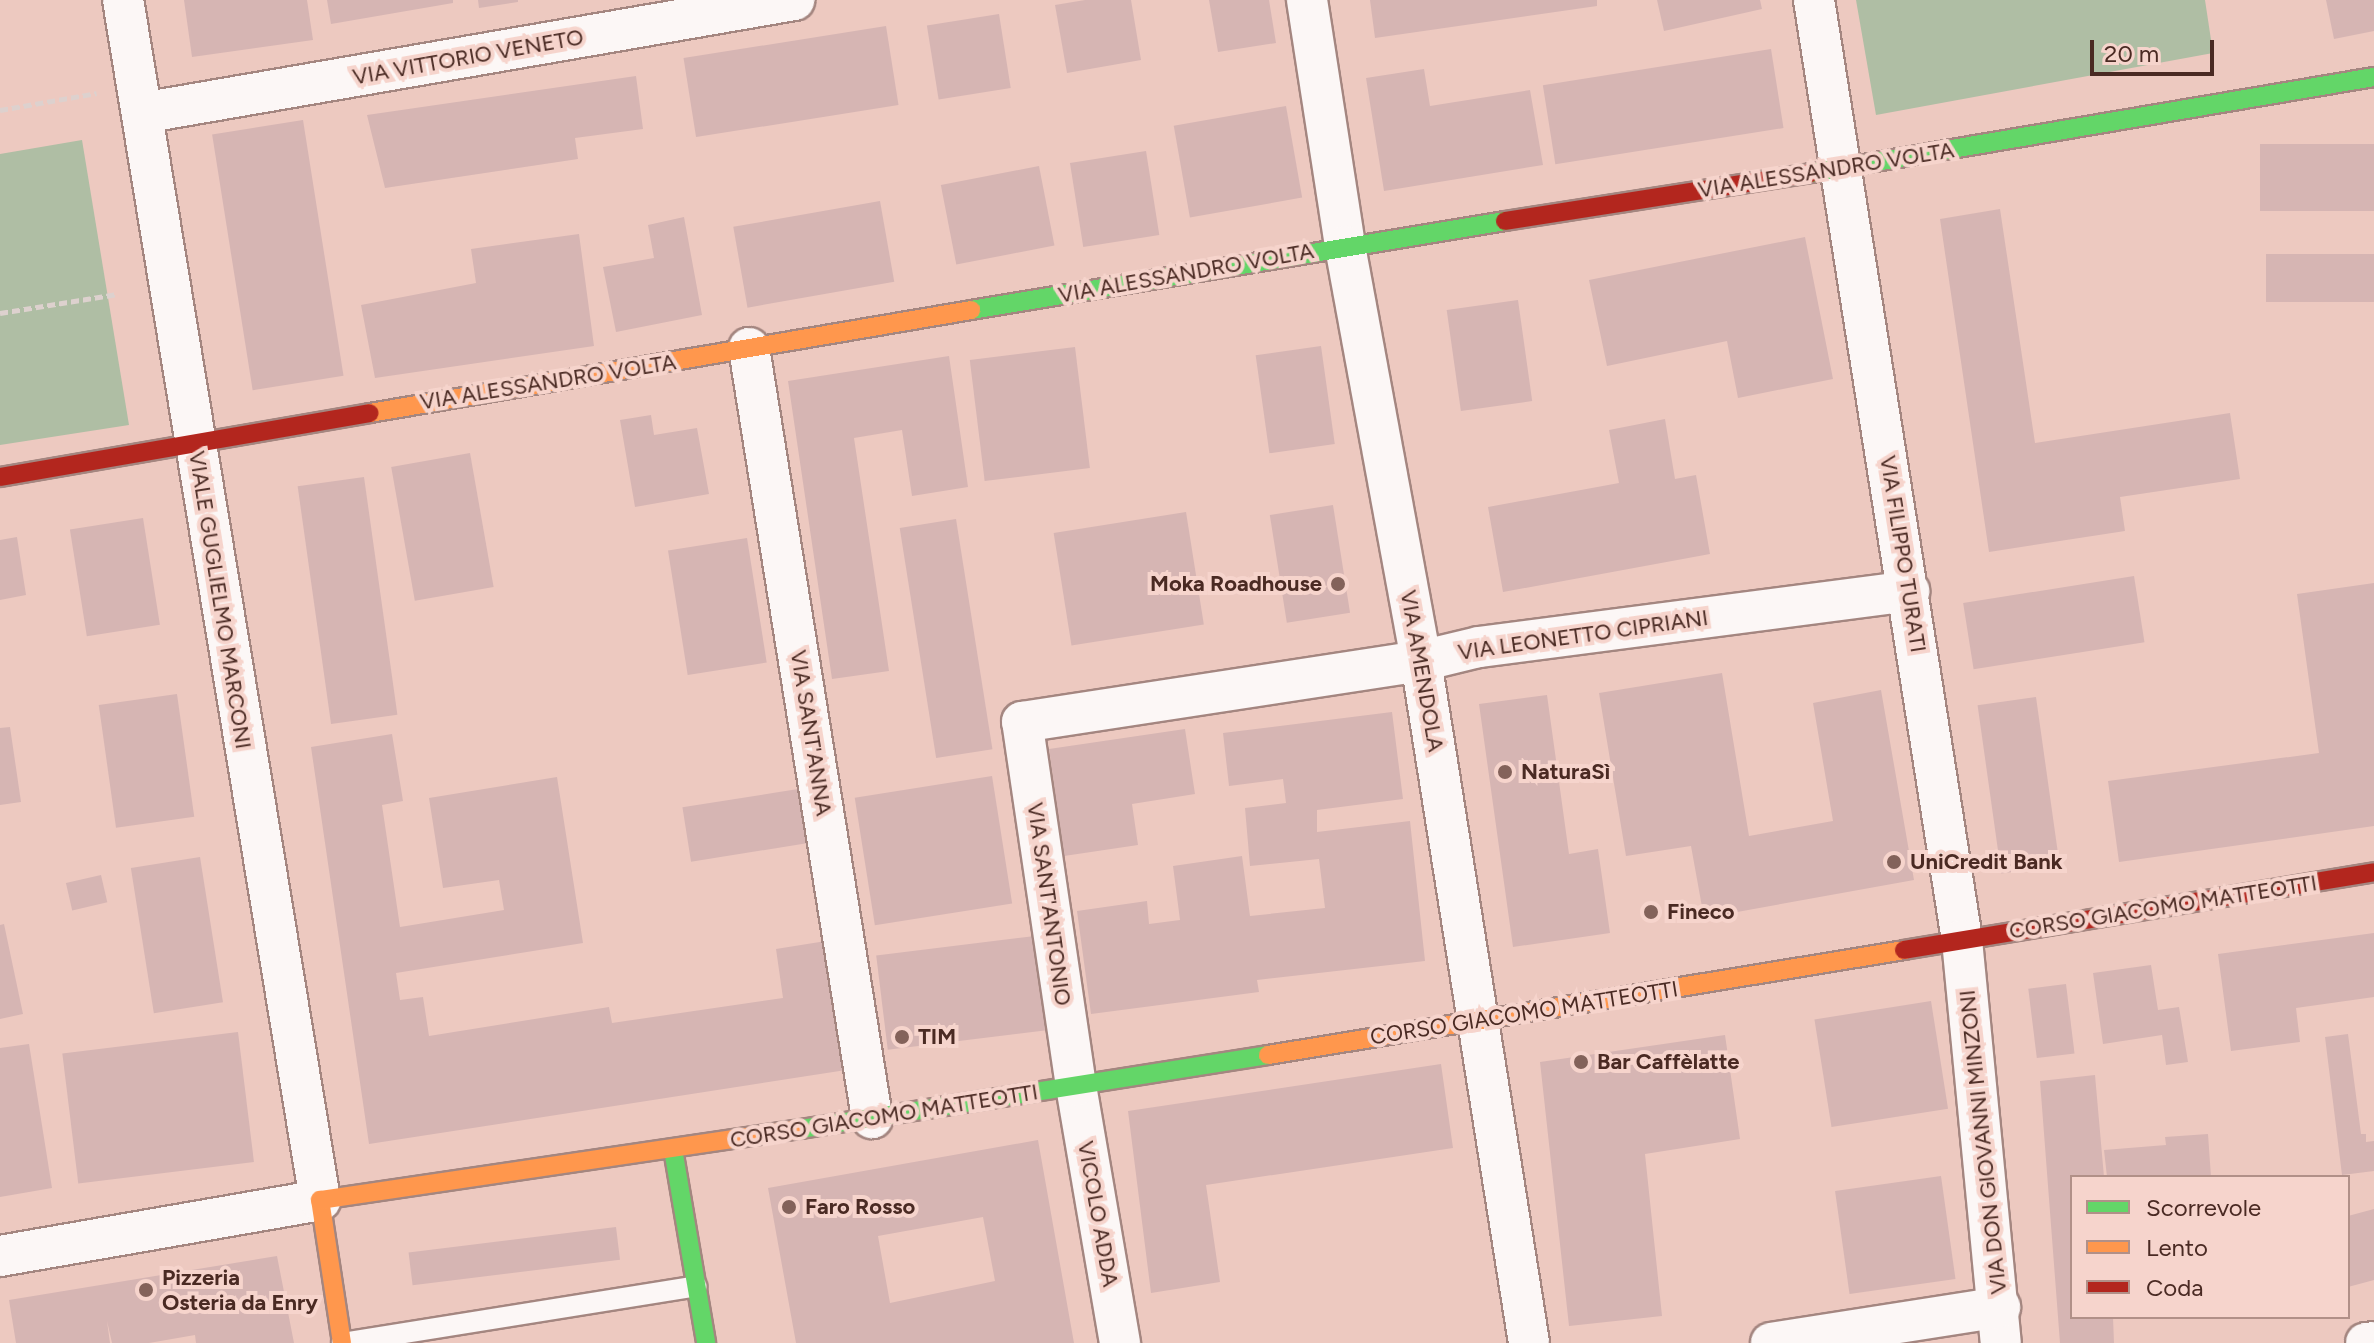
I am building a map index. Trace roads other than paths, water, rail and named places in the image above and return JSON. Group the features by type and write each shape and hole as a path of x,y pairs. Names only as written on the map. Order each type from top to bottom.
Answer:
{"street":[{"name":"VIALE GUGLIELMO MARCONI","path":"123,0 320,1200"},
{"name":"VIA VITTORIO VENETO","path":"139,99 794,0"},
{"name":"VIA AMENDOLA","path":"1307,0 1345,246 1421,661 1529,1343"},
{"name":"VIA FILIPPO TURATI","path":"1814,0 1843,168 1962,940"},
{"name":"VIA ALESSANDRO VOLTA","path":"0,477 194,441 1345,246 1843,168 2374,77"},
{"name":"VIA SANT'ANNA","path":"749,348 872,1118"},
{"name":"VIA LEONETTO CIPRIANI","path":"1022,722 1421,661 1479,647 1909,591"},
{"name":"VIA SANT'ANTONIO","path":"1022,722 1076,1086"},
{"name":"CORSO GIACOMO MATTEOTTI","path":"320,1200 1076,1086 2374,872"},
{"name":"VIA DON GIOVANNI MINZONI","path":"1962,940 2000,1325"},
{"name":"VICOLO ADDA","path":"1076,1086 1120,1343"},
{"path":"673,1149 706,1343"},
{"path":"0,1256 320,1200 342,1343"},
{"path":"1771,1343 2000,1325"},
{"path":"2366,1343 2374,1342"}],"lane":[{"path":"342,1343 696,1286"}],"place":[{"name":"Moka Roadhouse","path":"1338,584"},
{"name":"NaturaSì","path":"1505,772"},
{"name":"UniCredit Bank","path":"1894,862"},
{"name":"Fineco","path":"1651,912"},
{"name":"TIM","path":"902,1037"},
{"name":"Bar Caffèlatte","path":"1581,1062"},
{"name":"Faro Rosso","path":"789,1207"},
{"name":"Pizzeria Osteria da Enry","path":"146,1290"}]}
